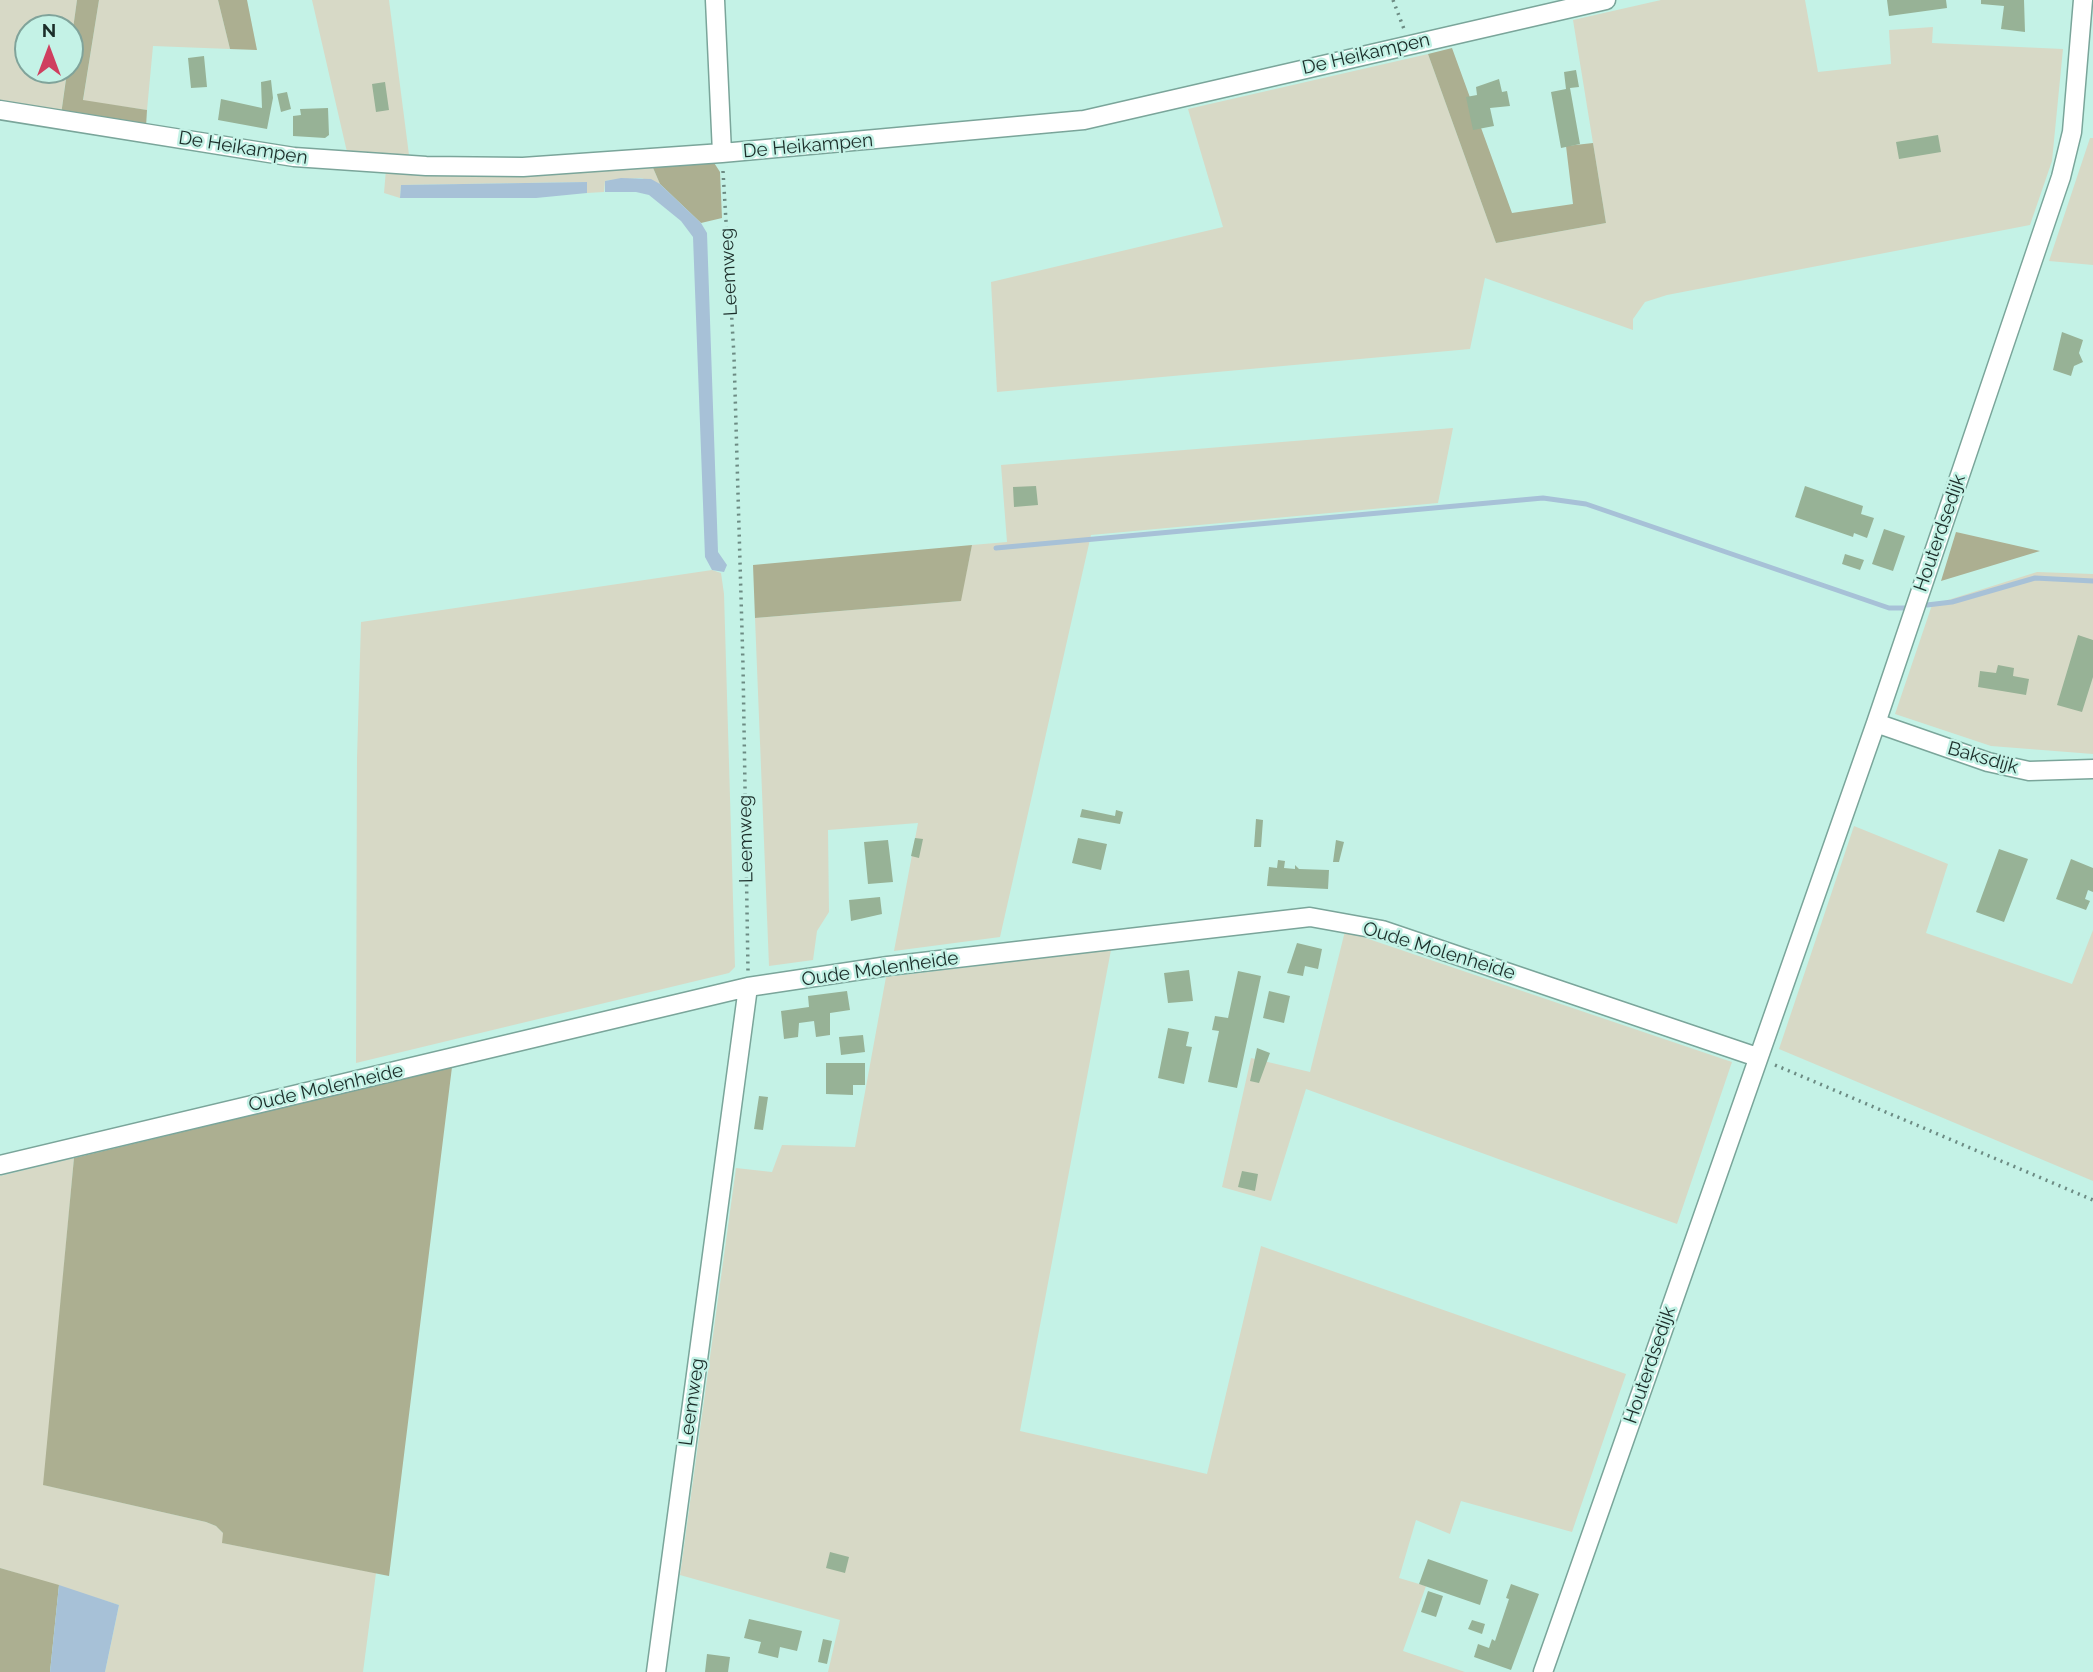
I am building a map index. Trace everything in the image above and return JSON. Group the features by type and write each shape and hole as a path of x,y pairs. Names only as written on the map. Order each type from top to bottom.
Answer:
{"street":[{"path":"715,0 722,153"},
{"name":"De Heikampen","path":"0,110 294,157 358,163 523,167 722,153 1084,120 1606,0"},
{"name":"Houterdsedijk","path":"1543,1672 1876,723 2062,177 2072,132 2083,0"},
{"name":"Baksdijk","path":"1876,723 1988,762 2029,772 2093,769"},
{"name":"Oude Molenheide","path":"0,1165 748,987 888,966 1310,918 1382,930 1757,1057"},
{"name":"Leemweg","path":"656,1672 748,987"}],"path":[{"path":"1393,0 1410,44"},
{"name":"Leemweg","path":"722,153 734,356 743,653 748,987"},
{"path":"1757,1057 2093,1200"}],"green space":[{"path":"0,0 77,0 75,14 14,14 14,84 65,84 61,115 0,105"},
{"path":"77,0 99,0 83,100 147,110 146,127 61,115 65,84 84,84 84,14 75,14"},
{"path":"99,0 218,0 230,49 153,46 147,110 83,101"},
{"path":"218,0 247,0 257,50 230,49"},
{"path":"312,0 389,0 409,155 347,152"},
{"path":"1661,0 1805,0 1818,72 1891,64 1889,30 1933,27 1932,43 2063,49 2052,161 2030,225 1667,295 1645,302 1633,319 1633,330 1485,278 1470,349 997,392 991,282 1223,227 1188,109 1428,54 1496,243 1606,223 1573,20"},
{"path":"1452,48 1512,213 1573,204 1566,146 1593,143 1606,223 1496,243 1428,54"},
{"path":"2090,138 2093,138 2093,265 2049,261"},
{"path":"711,158 720,172 722,218 701,223 660,184 651,163"},
{"path":"651,163 660,184 641,178 611,180 605,181 604,192 587,193 586,182 401,185 400,198 384,193 386,169"},
{"path":"1453,428 1438,503 1091,535 1000,937 894,951 918,823 828,830 829,912 817,931 813,960 769,966 755,618 960,601 972,545 1007,542 1001,465"},
{"path":"1956,532 2040,551 1941,581"},
{"path":"972,545 961,601 755,618 753,565"},
{"path":"712,570 721,573 724,594 735,967 729,973 356,1063 357,758 361,622"},
{"path":"2037,572 2093,574 2093,754 1991,746 1895,714 1932,605"},
{"path":"1854,826 1948,864 1926,933 2072,984 2093,930 2093,1181 1779,1049"},
{"path":"1345,931 1732,1062 1677,1224 1306,1089 1271,1201 1222,1187 1251,1058 1310,1072"},
{"path":"1111,950 1020,1431 1207,1474 1261,1246 1626,1374 1572,1532 1461,1501 1450,1534 1416,1520 1399,1578 1426,1586 1403,1651 1465,1672 828,1672 840,1620 680,1575 736,1168 772,1172 782,1145 855,1147 886,977"},
{"path":"452,1067 389,1576 222,1543 223,1533 206,1522 43,1485 74,1158"},
{"path":"74,1158 44,1485 206,1522 223,1533 223,1543 376,1573 363,1672 105,1672 119,1605 0,1568 0,1176"},
{"path":"0,1568 59,1585 50,1672 0,1672"}],"water":[{"path":"621,178 651,179 660,184 701,223 707,233 718,552 727,565 724,572 712,570 705,557 693,237 681,221 649,195 636,192 605,192 605,181"},
{"path":"587,182 587,193 536,198 400,198 401,185"},
{"path":"59,1585 119,1605 105,1672 50,1672"}],"building":[{"path":"1887,0 1946,0 1947,8 1889,16"},
{"path":"1981,0 2024,0 2025,32 2001,29 2004,6 1981,4"},
{"path":"204,56 207,87 191,88 188,58"},
{"path":"1576,70 1579,87 1570,88 1580,144 1561,148 1551,92 1566,89 1564,72"},
{"path":"1499,79 1502,92 1507,91 1510,106 1490,108 1494,126 1473,130 1466,97 1477,95 1476,87"},
{"path":"271,80 273,98 267,129 218,120 221,99 262,108 261,82"},
{"path":"385,82 389,110 376,112 372,84"},
{"path":"287,92 291,109 281,112 277,94"},
{"path":"328,108 329,135 325,138 293,136 293,116 301,115 300,109"},
{"path":"1938,135 1941,152 1899,159 1896,142"},
{"path":"2062,332 2083,340 2079,353 2083,362 2074,366 2071,376 2053,370"},
{"path":"1036,486 1038,505 1014,507 1013,487"},
{"path":"1805,486 1863,506 1861,514 1874,518 1867,538 1854,533 1853,537 1795,517"},
{"path":"1884,529 1905,536 1893,571 1872,564"},
{"path":"1845,554 1864,560 1860,570 1842,564"},
{"path":"2078,635 2093,640 2093,677 2082,712 2057,705"},
{"path":"1998,665 2014,668 2013,676 2029,679 2026,695 1978,687 1980,671 1996,673"},
{"path":"1082,809 1115,816 1116,810 1123,812 1120,824 1080,817"},
{"path":"1256,819 1263,820 1261,847 1254,847"},
{"path":"915,838 923,839 919,858 911,856"},
{"path":"1078,838 1107,844 1101,870 1072,863"},
{"path":"888,840 893,882 868,884 864,842"},
{"path":"1336,840 1344,842 1339,862 1333,862"},
{"path":"1999,849 2028,859 2004,922 1976,912"},
{"path":"2071,859 2093,868 2093,892 2088,890 2085,899 2090,901 2086,910 2056,899"},
{"path":"1278,860 1285,861 1284,868 1295,869 1295,865 1299,869 1329,870 1328,889 1267,886 1269,867 1277,868"},
{"path":"880,897 882,914 851,921 849,900"},
{"path":"1297,943 1322,949 1318,969 1305,966 1303,976 1287,973"},
{"path":"1189,970 1193,1001 1168,1003 1164,973"},
{"path":"1238,971 1261,976 1237,1088 1208,1082 1219,1031 1212,1030 1215,1016 1228,1018"},
{"path":"847,991 850,1010 830,1013 830,1035 816,1037 814,1021 799,1023 798,1037 784,1039 781,1011 809,1007 808,996"},
{"path":"1269,991 1290,996 1284,1023 1263,1018"},
{"path":"1168,1028 1189,1032 1186,1046 1192,1047 1184,1084 1158,1078"},
{"path":"863,1035 865,1052 841,1055 839,1037"},
{"path":"1257,1048 1270,1053 1259,1083 1250,1081"},
{"path":"826,1063 865,1063 865,1085 853,1085 853,1095 826,1094"},
{"path":"759,1096 768,1097 763,1130 754,1129"},
{"path":"1242,1171 1258,1174 1255,1191 1238,1187"},
{"path":"830,1552 849,1557 845,1573 826,1568"},
{"path":"1428,1559 1488,1580 1480,1605 1419,1584"},
{"path":"1511,1584 1539,1594 1511,1670 1474,1657 1478,1644 1489,1648 1492,1639 1495,1641 1509,1599 1506,1598"},
{"path":"1428,1591 1443,1596 1436,1617 1421,1612"},
{"path":"749,1619 802,1631 797,1651 780,1647 778,1658 758,1653 761,1642 744,1638"},
{"path":"1472,1620 1485,1624 1482,1634 1468,1629"},
{"path":"823,1639 832,1641 827,1664 818,1662"},
{"path":"707,1654 730,1657 728,1672 705,1672"}],"waterway":[{"path":"996,548 1543,498 1586,504 1889,608 1906,608"},
{"path":"1927,605 1952,602 2035,578 2093,581"}]}
